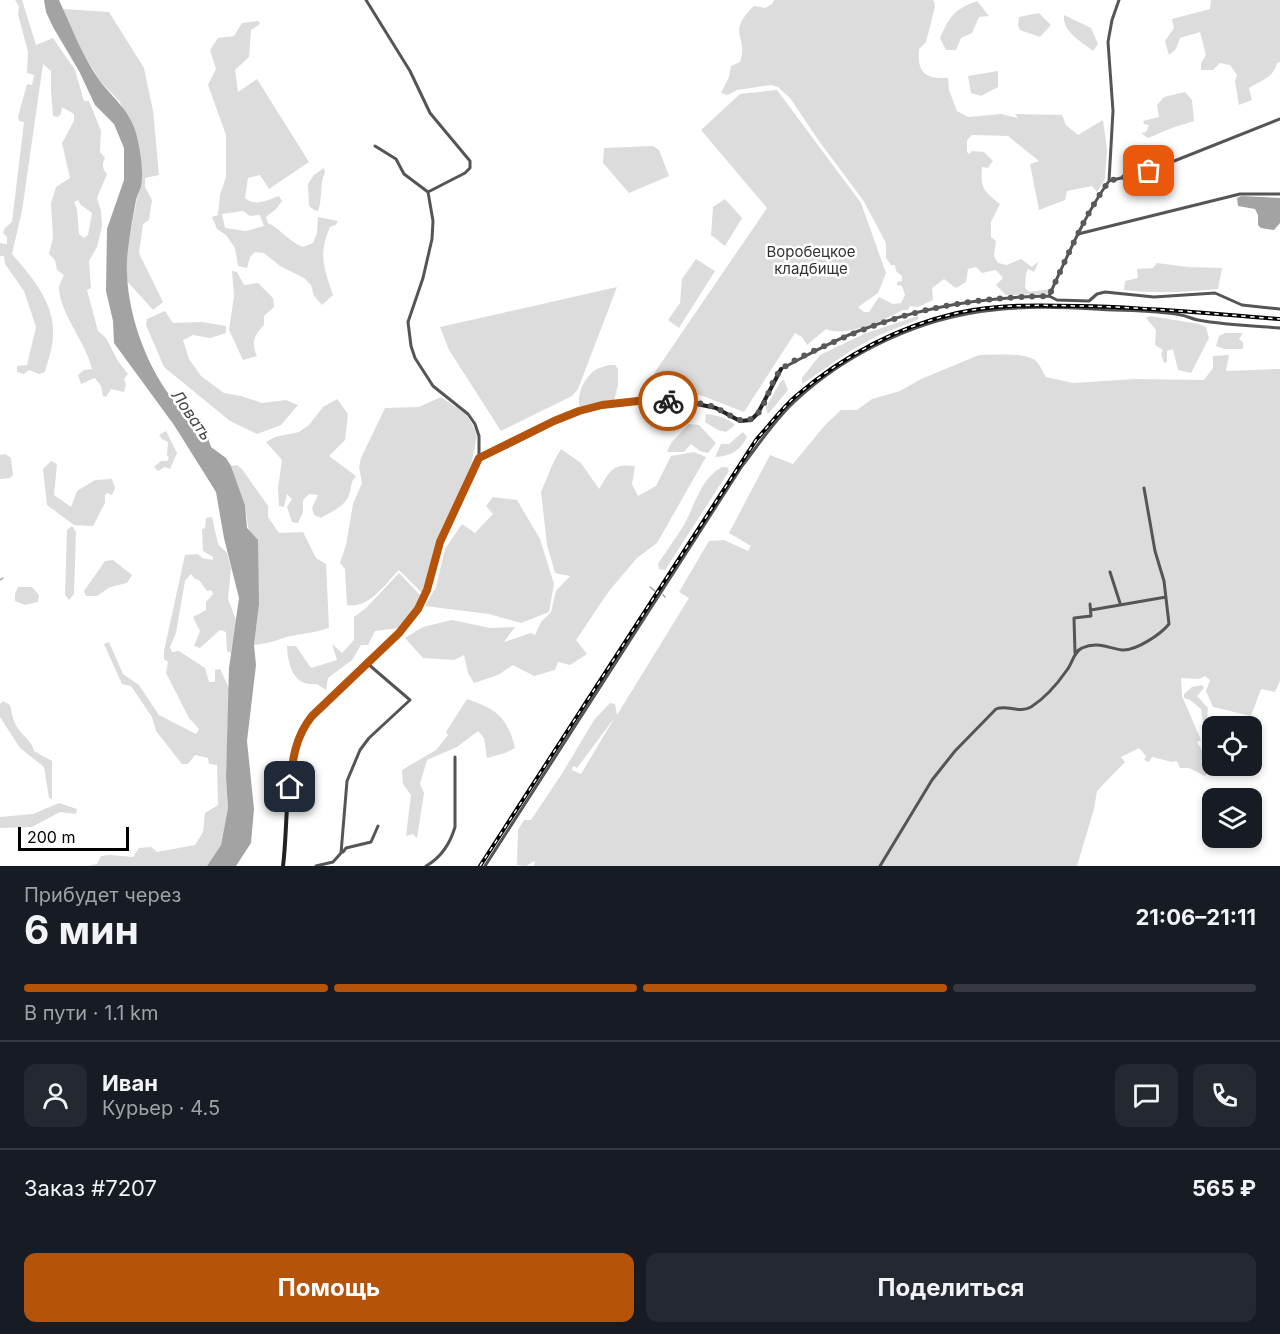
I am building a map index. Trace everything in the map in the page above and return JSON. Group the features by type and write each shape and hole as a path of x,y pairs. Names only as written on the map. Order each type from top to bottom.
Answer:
{"street":[{"path":"366,0 410,71 430,113 470,161 470,168 465,173 428,192"},
{"path":"1049,296 1078,234 1109,181 1113,111 1108,42 1119,0"},
{"path":"1109,181 1149,171 1280,119"},
{"path":"283,866 292,763 303,728 312,716 399,633 418,609 427,590 440,542 479,458 479,436 476,424 468,414 433,386 411,346 408,322 423,278 434,221 428,192 404,174 396,159 375,146"},
{"path":"1078,234 1240,194 1280,194"},
{"path":"479,458 554,421 602,405 638,401 683,401 716,408 740,421 751,420 758,413 781,369 862,329 906,314 969,301 1004,297 1049,296 1057,300 1089,301 1097,294 1106,292 1154,297 1215,293 1242,304 1280,309"},
{"path":"484,866 742,466 768,430 794,402 823,379 863,352 897,336 939,321 993,310 1030,307 1118,310 1180,315 1217,323 1280,328"},
{"path":"880,866 932,780 975,729 996,709 1001,707 1020,710 1029,708 1040,701 1069,668 1081,648 1103,644 1122,650 1134,649 1162,632 1169,624 1164,581 1155,551 1144,488"},
{"path":"1110,572 1120,603"},
{"path":"1090,610 1120,603 1166,597"},
{"path":"1075,656 1074,618 1091,616 1090,604"},
{"path":"341,853 347,781 360,750 369,738 410,700 368,664"},
{"path":"426,866 436,860 444,850 455,827 455,757"},
{"path":"316,866 333,862 346,848 371,842 378,826"}],"green space":[{"path":"15,0 22,0 36,45 53,38 75,70 84,101 89,101 101,131 100,152 105,158 103,166 107,174 97,198 102,226 97,247 89,261 91,288 87,290 98,331 106,338 128,374 124,379 126,384 124,392 111,389 106,397 103,396 101,386 95,378 81,384 78,375 84,370 92,369 61,299 59,287 64,275 57,270 55,260 49,254 53,238 51,203 56,187 70,178 62,143 74,121 74,114 62,107 58,117 53,116 51,71 43,64 22,211 12,254 34,281 46,301 53,323 53,340 45,372 39,374 29,370 24,374 17,372 17,366 27,365 36,327 24,291 5,264 4,256 0,256 0,243 7,244 7,237 3,233 12,222 24,122 19,121 18,117 27,84 32,85 34,75 27,73 28,52 18,14 19,6","holes":["78,200 92,213 88,235 84,238 79,234 77,209 74,202"]},
{"name":"Воробецкое кладбище","path":"774,0 934,1 935,7 926,42 919,49 919,64 928,76 948,78 949,90 957,111 968,117 1001,114 1018,118 1015,114 1062,115 1066,125 1078,135 1103,120 1107,149 1105,179 1097,192 1092,186 1067,191 1065,200 1039,210 1030,164 1039,161 1008,136 972,135 967,140 967,152 969,154 972,151 984,152 993,161 988,168 982,167 982,174 984,189 1000,204 991,222 991,237 996,241 994,256 998,263 1007,265 1021,259 1032,267 1039,261 1034,272 1028,269 1025,288 1029,292 1050,289 1048,294 1006,295 996,285 1003,278 996,270 982,273 976,267 968,269 966,282 956,288 944,279 932,288 933,300 918,307 910,306 908,310 903,310 876,323 854,330 826,329 807,345 802,337 795,333 744,412 703,396 679,391 653,375 767,208 701,130 740,94 777,90 861,203 886,273 878,293 858,307 864,312 869,312 879,297 893,304 901,303 905,295 902,286 897,285 897,282 902,281 902,276 896,271 895,265 891,265 886,258 886,243 863,200 790,98 778,87 771,85 737,90 728,95 721,93 729,77 731,66 740,62 742,46 739,29 745,15 754,6 765,8"},
{"path":"1211,0 1280,0 1280,62 1277,63 1270,76 1249,88 1252,100 1239,105 1235,81 1237,75 1230,65 1220,63 1213,70 1201,70 1201,63 1206,55 1200,32 1180,38 1176,49 1169,55 1165,41 1174,28 1172,19 1210,9"},
{"path":"977,1 989,16 979,17 972,33 961,38 956,50 946,50 940,38 950,19 963,7"},
{"path":"63,9 109,12 144,68 153,111 159,175 145,178 145,187 152,200 149,220 143,224 139,253 163,302 153,310 127,281 127,251 141,188 142,168 120,102 101,82 85,57 71,31"},
{"path":"1039,13 1051,25 1040,37 1020,30 1019,17"},
{"path":"1064,15 1091,28 1098,44 1093,51 1069,31"},
{"path":"258,21 260,24 251,30 249,57 235,70 238,92 257,79 309,162 269,189 260,175 248,178 245,198 257,202 279,196 282,201 266,217 268,223 303,247 313,243 317,233 318,217 338,221 336,225 330,227 324,245 325,269 333,295 322,305 314,296 311,285 304,278 280,266 264,253 255,252 250,257 247,268 238,266 235,248 226,235 217,229 212,217 218,215 220,195 226,177 226,135 208,85 216,69 210,50 218,38 234,36 242,23","holes":["243,211 250,216 260,215 264,226 246,231 225,228 222,214"]},
{"path":"998,71 998,87 981,96 971,93 968,76"},
{"path":"1185,92 1192,100 1194,121 1148,138 1141,133 1146,132 1149,125 1144,124 1143,121 1159,117 1157,105 1164,97"},
{"path":"653,146 659,150 669,176 629,193 603,163 604,148"},
{"path":"324,168 318,211 309,206 308,184 314,175"},
{"path":"725,199 742,218 725,246 711,235 713,207"},
{"path":"696,259 715,271 679,328 668,320 680,303 682,279"},
{"path":"1157,263 1222,268 1218,289 1171,292 1124,290 1125,281 1138,278 1137,269 1153,268"},
{"path":"232,271 237,272 244,285 258,283 273,298 274,307 264,316 264,325 254,339 257,356 243,360 229,330 234,296"},
{"path":"617,287 578,389 572,396 501,431 449,350 440,327"},
{"path":"165,311 173,323 202,322 226,326 226,333 210,338 193,335 183,340 189,359 201,376 224,393 262,403 286,400 298,405 281,425 257,434 230,421 164,367 146,325 147,319"},
{"path":"918,316 919,319 877,336 852,350 802,384 802,378 820,355 866,333"},
{"path":"1150,316 1206,327 1209,338 1191,373 1178,370 1173,349 1167,351 1167,362 1164,363 1161,354 1163,350 1155,345 1156,330 1146,318"},
{"path":"1225,333 1243,333 1239,339 1243,342 1243,349 1224,349 1216,346 1219,336"},
{"path":"979,355 1025,356 1036,361 1046,377 1073,383 1135,379 1204,380 1213,368 1213,356 1229,355 1226,371 1280,369 1280,681 1275,692 1261,689 1251,716 1213,707 1206,691 1210,680 1205,676 1199,679 1181,678 1182,696 1201,740 1197,742 1202,750 1202,774 1189,768 1180,768 1177,761 1152,757 1149,762 1144,760 1146,756 1139,748 1121,757 1125,762 1097,791 1077,866 534,866 535,861 526,866 517,865 518,830 524,820 531,820 594,720 610,703 615,704 617,715 689,598 679,592 709,541 724,540 748,551 751,546 729,533 770,455 793,464 825,425 841,410 857,410 872,399 900,391 921,379","holes":["615,717 581,774 572,770 573,766 577,768"]},
{"path":"615,365 618,369 618,385 614,401 580,408 580,394 584,383 595,370"},
{"path":"784,380 788,390 767,413 766,407 781,381"},
{"path":"441,397 466,414 477,436 471,465 438,539 435,556 422,593 399,570 369,599 355,605 347,605 345,569 340,563 346,545 353,504 362,483 359,467 361,458 385,408 419,407"},
{"path":"337,399 348,414 345,440 329,456 356,476 347,499 341,506 321,518 314,515 312,508 318,495 309,494 303,500 303,512 298,523 292,522 287,507 292,499 287,494 284,507 279,506 278,488 282,460 266,442 275,437 299,432 309,425 323,407"},
{"path":"706,414 722,417 735,425 726,432 718,430 705,422"},
{"path":"689,424 699,425 716,443 708,453 700,451 691,444 684,452 667,452 671,443"},
{"path":"166,431 177,453 170,469 165,467 158,471 154,467 169,458 167,455 168,442 159,435"},
{"path":"743,432 747,437 738,449 730,454 715,457 721,444 729,444"},
{"path":"561,449 581,463 599,489 616,467 635,466 632,484 638,496 656,486 671,456 694,452 706,457 657,543 637,558 609,591 576,640 587,654 570,665 558,662 555,670 534,676 513,665 498,675 474,683 468,673 464,655 454,660 423,658 405,638 423,627 452,620 490,628 515,627 504,642 531,633 535,635 541,622 551,612 556,591 570,576 555,573 547,545 541,492"},
{"path":"5,454 11,458 13,475 10,478 0,479 0,455"},
{"path":"51,461 57,464 54,495 71,507 77,491 95,480 112,479 115,488 112,495 107,493 105,495 105,503 93,526 74,525 47,505 43,469"},
{"path":"237,465 268,506 268,517 279,533 303,532 316,558 326,564 329,628 254,645 259,605 245,505 231,466"},
{"path":"722,467 727,467 729,471 665,570 659,569 658,564 684,525 699,493 709,478"},
{"path":"493,497 517,500 540,539 554,584 549,612 521,623 489,614 425,606 436,587 445,549 462,524 475,533 493,514 486,506"},
{"path":"212,517 218,544 227,553 231,568 228,599 236,620 231,653 227,651 226,632 220,630 200,648 194,646 200,631 193,617 206,610 206,602 213,594 211,590 207,591 191,574 185,581 176,633 170,647 172,652 179,651 205,668 209,682 215,682 215,670 220,669 229,688 226,777 228,808 221,845 207,866 88,866 97,864 101,856 133,857 139,848 151,847 157,852 195,845 203,832 205,813 218,805 217,765 209,764 208,758 195,755 188,764 182,764 156,731 152,717 131,686 122,684 104,644 109,642 123,674 139,685 159,715 196,734 199,729 189,718 166,673 168,662 164,659 164,651 185,555 198,554 202,558 213,560 213,557 203,551 202,529 205,528 206,518"},
{"path":"72,526 76,532 74,594 69,600 65,595 67,530"},
{"path":"113,560 132,575 127,583 110,587 97,596 86,596 84,591 105,561"},
{"path":"399,573 421,596 417,606 399,628 375,631 368,645 361,645 352,660 328,678 326,690 317,684 302,682 297,678 291,667 287,646 296,646 311,668 337,660 332,644 342,653 354,640 354,617 366,608"},
{"path":"18,587 32,587 39,595 38,602 25,605 15,601"},
{"path":"1202,685 1204,688 1197,696 1208,708 1207,716 1202,716 1201,709 1184,698 1184,694 1192,687"},
{"path":"467,699 486,706 499,715 508,728 515,748 487,758 484,738 478,731 457,747 427,760 420,784 424,793 417,838 413,834 406,836 411,795 403,784 402,770 436,750 448,735 446,732"},
{"path":"3,701 10,705 15,724 30,742 34,751 52,761 52,799 49,798 44,767 20,748 0,717 0,704"},
{"path":"59,803 77,809 76,814 60,812 32,827 0,828 0,817 33,814"}],"shaded area":[{"name":"Ловать","path":"44,0 59,0 88,62 133,125 140,153 142,174 128,249 129,298 135,324 144,350 170,396 187,415 205,429 211,447 226,458 231,466 245,505 247,528 258,540 259,605 254,645 256,665 247,741 254,809 251,843 236,866 207,866 221,845 228,808 226,777 229,668 239,598 224,538 216,492 174,425 114,343 113,321 106,291 107,229 124,180 124,148 114,124 95,105 79,71 53,27 46,12"},
{"path":"1241,196 1280,198 1280,223 1274,230 1261,228 1258,225 1258,215 1255,209 1238,206 1237,198"}],"waterway":[{"path":"650,587 655,591"}],"railway":[{"path":"480,866 756,440 791,401 833,368 872,345 913,326 957,313 987,308 1033,305 1104,307 1280,319"}],"way so far":[{"path":"668,401 683,401 716,408 740,421 751,420 758,413 781,369 862,329 906,314 958,303 1004,297 1049,296 1078,234 1109,181 1149,171"}],"route":[{"path":"290,787 292,763 303,728 312,716 399,633 418,609 436,563 440,542 479,458 579,411 602,405 638,401 668,401"}]}
